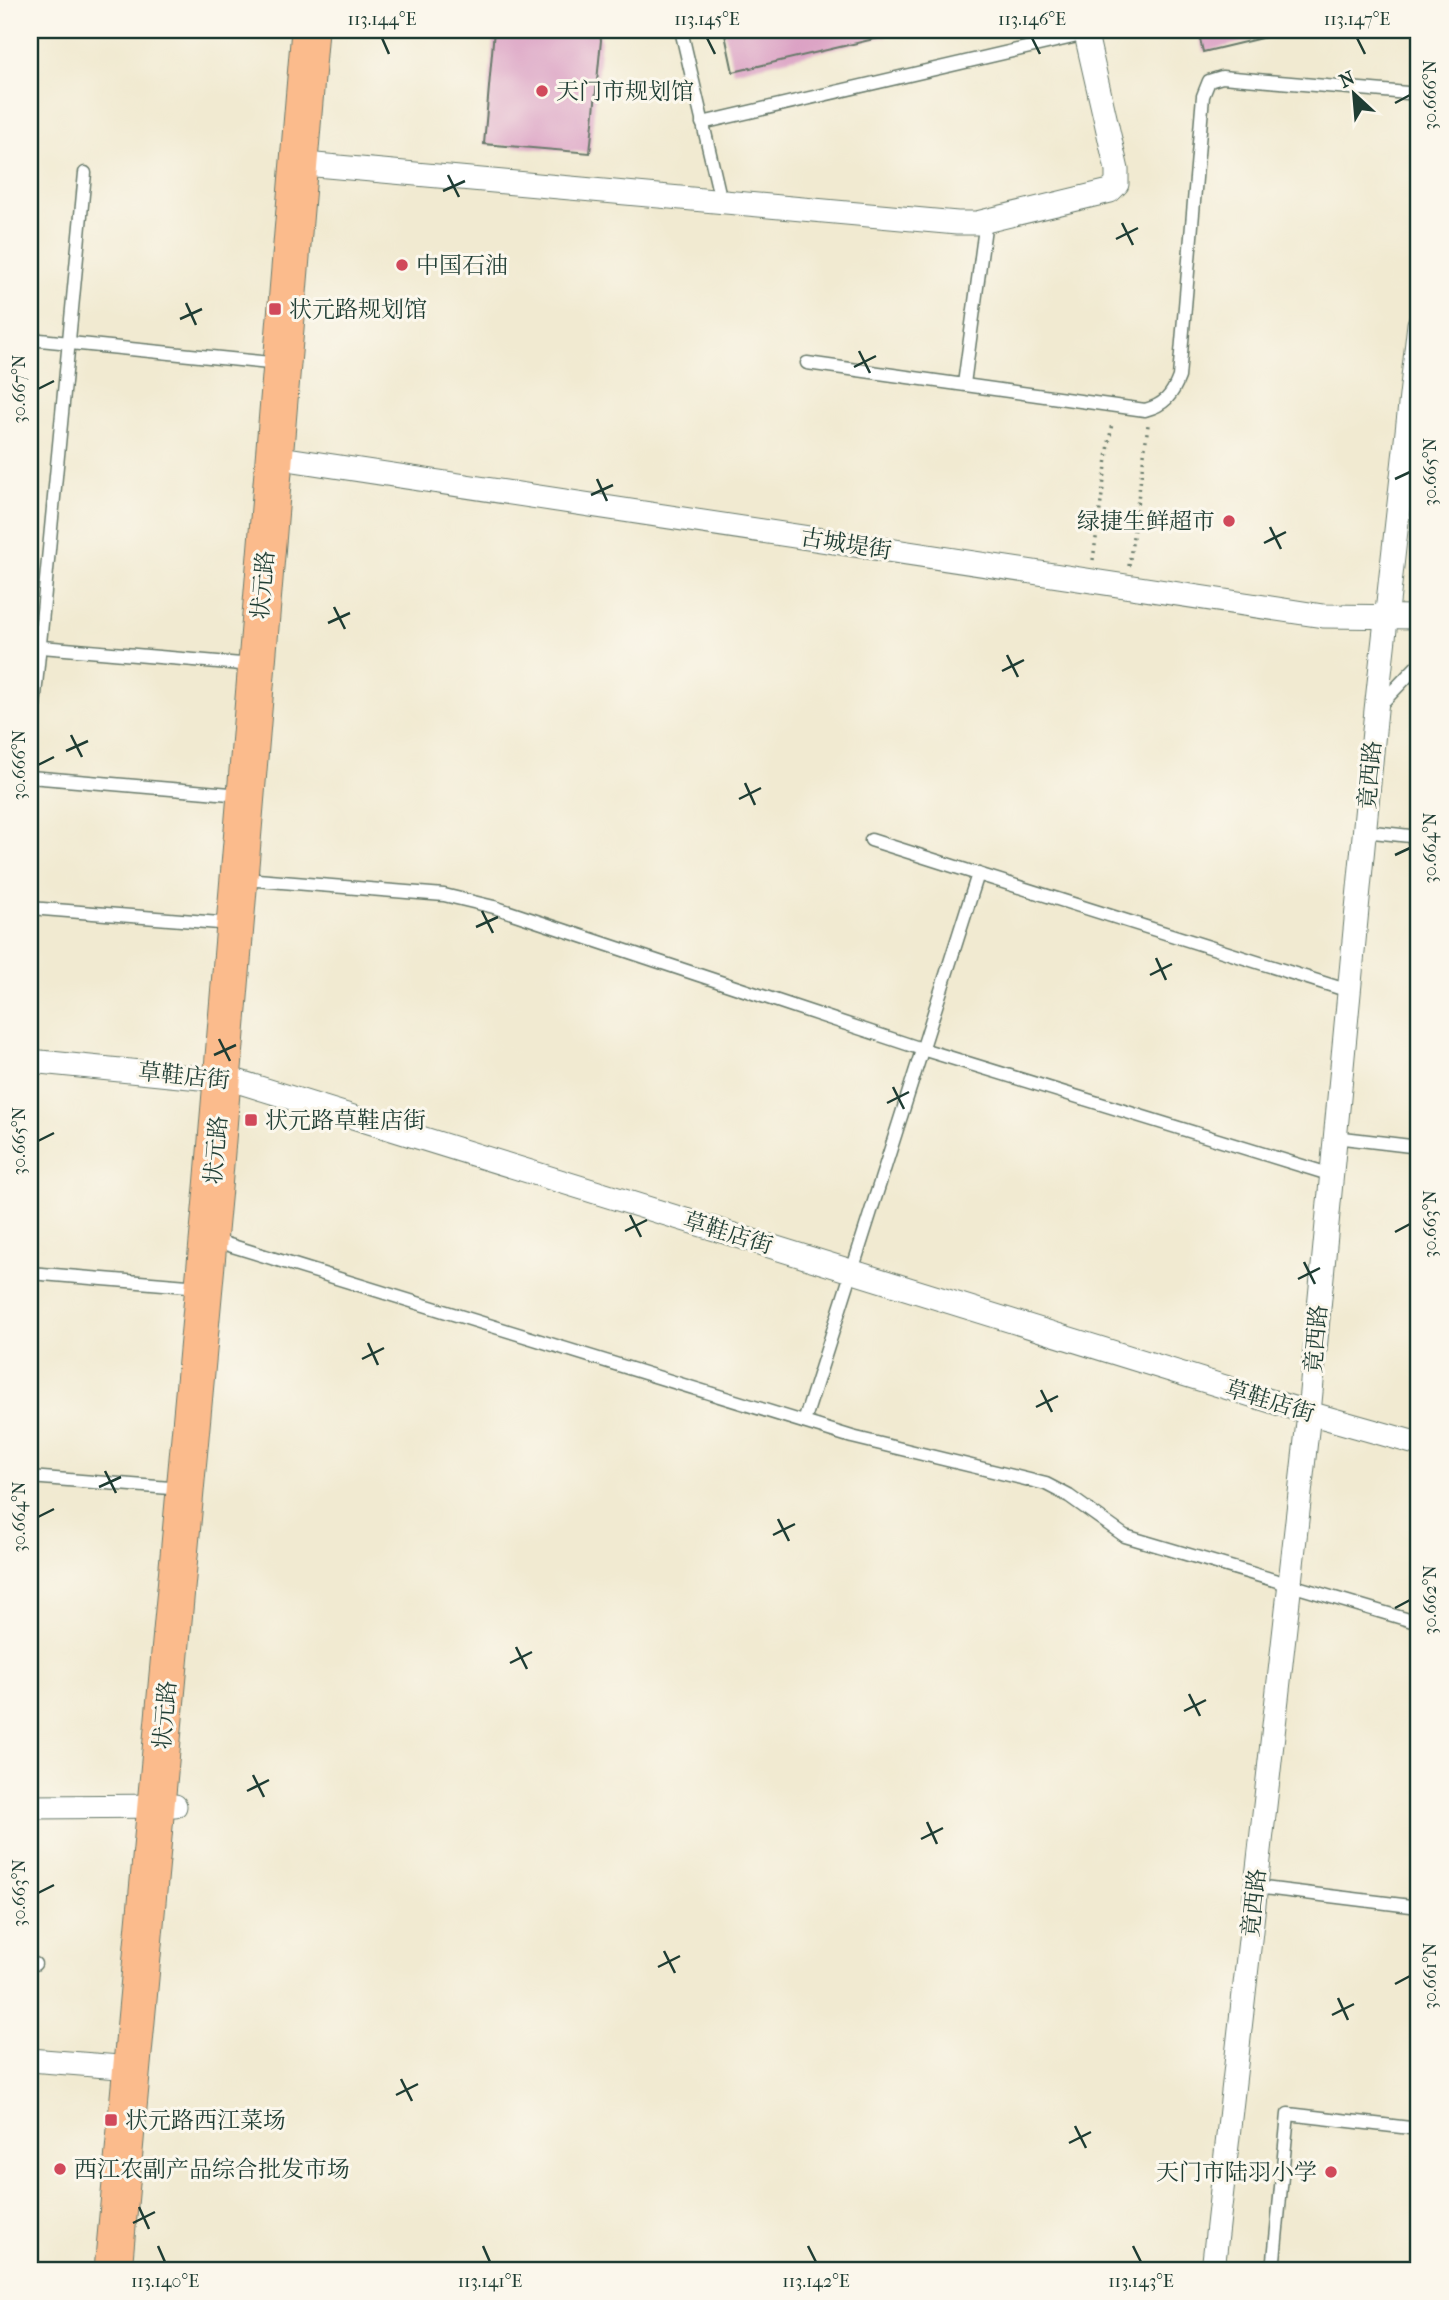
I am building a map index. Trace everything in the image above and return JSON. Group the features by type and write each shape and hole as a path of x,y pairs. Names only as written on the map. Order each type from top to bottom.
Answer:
{"main road":[{"name":"状元路","path":"132,2270 185,1489 204,1287 257,880 283,458 282,365 310,30"},
{"name":"状元路","path":"113,2270 132,2068 165,1806 226,1244 235,925 257,665 316,165 328,30"}],"street":[{"path":"316,165 957,223 986,220 1110,191 1116,184 1117,170 1086,32"},
{"name":"竟西路","path":"1213,2270 1309,1413 1385,618 1419,324"},
{"name":"古城堤街","path":"283,458 1323,617 1419,617"},
{"name":"草鞋店街","path":"30,1061 231,1080 1309,1413 1419,1444"},
{"path":"30,1807 165,1806"},
{"path":"30,2060 132,2068"}],"lane":[{"path":"681,30 720,201"},
{"path":"702,123 1086,32"},
{"path":"807,363 1115,406 1150,409 1160,406 1173,392 1179,377 1203,96 1209,81 1222,77 1419,94"},
{"path":"30,748 34,647 71,343 85,173"},
{"path":"964,384 986,220"},
{"path":"30,339 282,365"},
{"path":"1405,433 1419,501"},
{"path":"34,647 257,665"},
{"path":"1376,710 1419,664"},
{"path":"30,777 246,795"},
{"path":"1364,831 1419,837"},
{"path":"871,840 1349,991"},
{"path":"804,1422 978,874"},
{"path":"257,880 444,895 494,907 922,1049 1332,1175"},
{"path":"30,908 235,925"},
{"path":"1335,1137 1419,1147"},
{"path":"226,1244 804,1422 1046,1484 1069,1496 1125,1536 1419,1623"},
{"path":"30,1273 204,1287"},
{"path":"30,1477 185,1489"},
{"path":"1256,1887 1419,1907"},
{"path":"1273,2270 1288,2114 1419,2129"}],"path":[{"path":"1091,581 1115,406"},
{"path":"1126,586 1150,409"}],"building":[{"name":"天门市规划馆","path":"494,30 599,30 601,40 590,153 484,144"},
{"path":"724,30 886,30 887,36 733,72"},
{"path":"1198,30 1269,30 1270,36 1203,52"}],"place":[{"name":"天门市规划馆","path":"542,91"},
{"name":"中国石油","path":"402,265"},
{"name":"状元路规划馆","path":"275,309"},
{"name":"绿捷生鲜超市","path":"1229,521"},
{"name":"状元路草鞋店街","path":"251,1120"},
{"name":"状元路西江菜场","path":"111,2120"},
{"name":"西江农副产品综合批发市场","path":"60,2169"},
{"name":"天门市陆羽小学","path":"1331,2172"}]}
